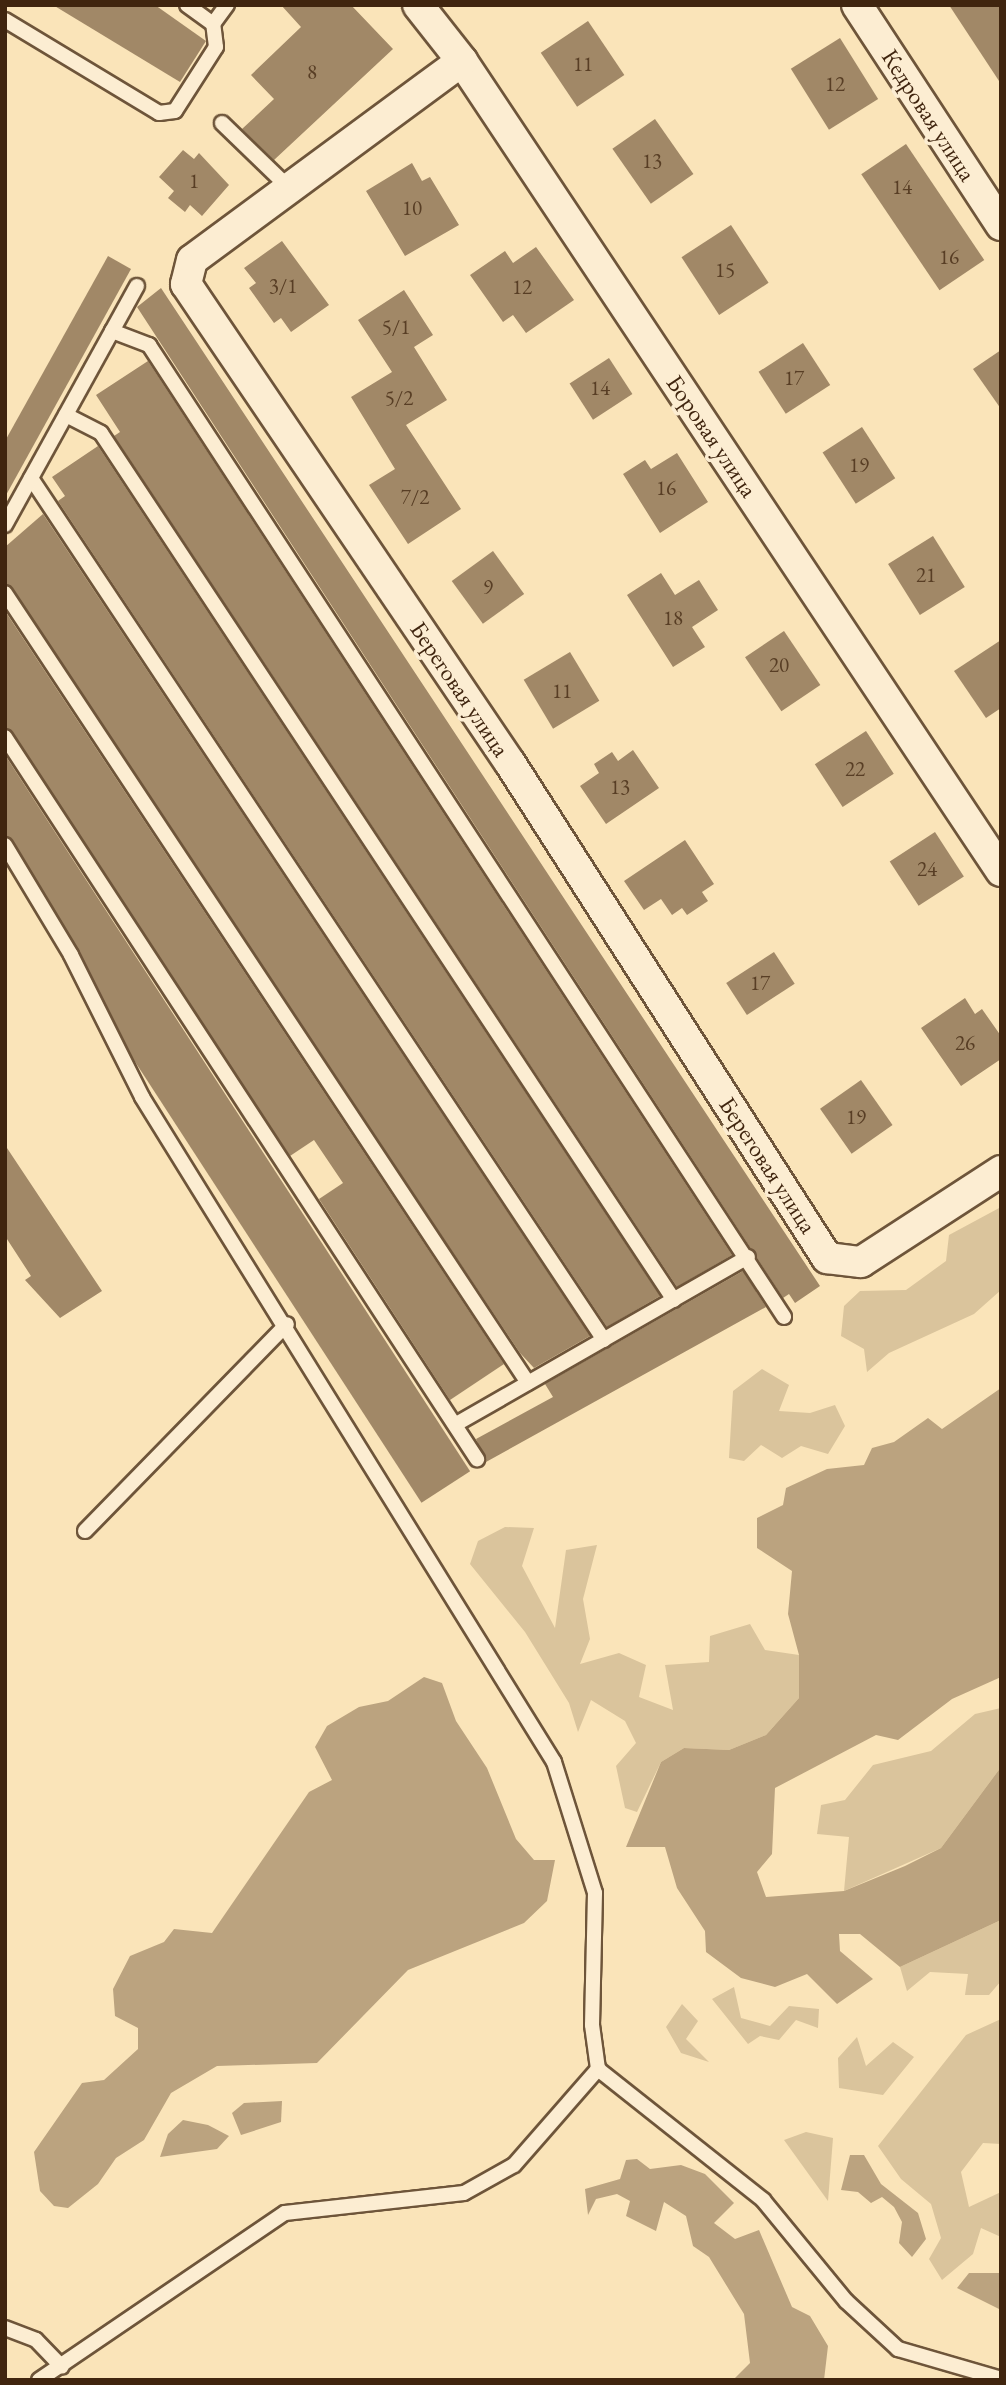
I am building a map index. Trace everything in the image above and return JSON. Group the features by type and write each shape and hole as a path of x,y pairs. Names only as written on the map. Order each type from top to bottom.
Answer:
{"street":[{"name":"Боровая улица","path":"418,5 463,61 1001,870"},
{"name":"Кедровая улица","path":"857,5 1001,225"},
{"name":"Береговая улица","path":"463,61 192,260 186,284 510,763 827,1258 862,1262 1001,1171"}],"lane":[{"path":"187,5 213,24"},
{"path":"5,20 159,113 175,111 216,47 213,24 227,5"},
{"path":"222,124 289,188"},
{"path":"5,525 137,286"},
{"path":"112,331 149,345 748,1257 784,1317"},
{"path":"66,415 101,433 674,1300"},
{"path":"31,478 604,1340"},
{"path":"5,593 528,1383"},
{"path":"5,737 458,1423 477,1459"},
{"path":"5,845 71,956 142,1097 287,1324 379,1488 554,1762 595,1893 592,2025 598,2069 763,2200 846,2301 898,2348 1001,2379"},
{"path":"458,1423 748,1257"},
{"path":"85,1531 287,1324"},
{"path":"38,2380 62,2367 285,2213 464,2193 514,2165 598,2069"},
{"path":"5,2328 36,2340 62,2367"}],"shaded area":[{"path":"1001,1207 1001,1290 974,1314 889,1353 867,1372 864,1349 841,1336 844,1306 860,1291 906,1290 946,1261 949,1235"},
{"path":"762,1369 789,1385 779,1411 810,1413 835,1405 845,1426 828,1454 801,1446 782,1458 761,1445 744,1461 729,1458 733,1391"},
{"path":"1001,1388 1001,1677 952,1699 898,1740 876,1735 775,1788 772,1854 757,1872 766,1897 844,1891 905,1866 941,1848 1001,1767 1001,1920 900,1967 860,1934 839,1934 840,1951 873,1979 837,2004 807,1974 775,1987 741,1978 706,1952 705,1931 677,1888 665,1847 626,1847 661,1762 684,1748 729,1750 766,1735 799,1698 799,1655 788,1614 792,1571 757,1548 757,1518 783,1505 786,1488 827,1469 864,1465 872,1448 894,1442 928,1418 942,1429"},
{"path":"505,1527 534,1528 522,1566 555,1628 566,1550 597,1545 583,1599 590,1639 580,1664 619,1653 646,1665 639,1697 673,1710 665,1665 709,1662 710,1636 750,1624 765,1650 799,1655 799,1698 766,1735 729,1750 684,1748 661,1762 637,1812 625,1808 616,1766 636,1743 625,1721 591,1700 578,1732 569,1703 525,1632 470,1564 478,1541"},
{"path":"424,1677 442,1683 456,1721 487,1768 516,1839 534,1860 555,1860 547,1901 524,1923 408,1970 317,2063 217,2066 171,2093 144,2140 116,2158 98,2184 68,2208 54,2206 40,2191 34,2152 82,2083 104,2080 138,2049 138,2028 115,2016 113,1989 130,1956 164,1942 174,1929 212,1933 309,1792 332,1780 315,1747 327,1726 359,1707 388,1701"},
{"path":"1001,1708 1001,1767 941,1848 844,1891 849,1837 817,1834 821,1805 845,1800 873,1765 931,1751 975,1714"},
{"path":"1001,1920 1001,1981 989,1995 965,1995 968,1974 930,1972 907,1991 900,1967"},
{"path":"734,1987 741,2018 770,2026 789,2006 819,2009 818,2028 796,2020 779,2040 760,2036 748,2044 712,1999"},
{"path":"682,2004 698,2021 686,2039 709,2062 681,2053 666,2027"},
{"path":"1001,2019 1001,2144 983,2143 961,2172 969,2207 1001,2192 1001,2237 981,2228 973,2254 942,2280 929,2259 941,2238 931,2204 901,2179 878,2146 966,2035"},
{"path":"857,2037 866,2066 893,2042 914,2057 883,2095 839,2088 838,2058"},
{"path":"282,2101 281,2122 241,2135 232,2113 244,2103"},
{"path":"183,2120 208,2125 229,2136 217,2149 160,2157 168,2134"},
{"path":"806,2132 833,2138 828,2201 784,2140"},
{"path":"850,2155 864,2155 881,2184 918,2213 926,2239 912,2257 899,2243 902,2222 894,2207 882,2197 871,2203 858,2192 841,2190"},
{"path":"637,2159 650,2169 681,2165 705,2174 734,2203 714,2223 735,2239 759,2230 792,2307 810,2316 828,2346 824,2380 733,2380 750,2363 744,2314 709,2257 693,2246 686,2216 664,2202 656,2231 626,2216 630,2201 617,2194 596,2199 588,2215 585,2189 620,2179 626,2160"},
{"path":"969,2273 1001,2273 1001,2310 957,2288"}],"building":[{"path":"53,5 155,5 206,41 180,82"},
{"path":"281,5 351,5 393,49 274,160 242,129 274,99 251,75 301,27"},
{"path":"949,5 1001,5 1001,84"},
{"path":"588,21 624,75 577,107 541,53"},
{"path":"840,38 878,99 829,130 791,69"},
{"path":"655,119 693,174 651,204 612,149"},
{"path":"906,144 984,260 940,290 861,174"},
{"path":"183,150 194,159 199,153 229,185 202,216 190,205 185,212 168,198 174,191 159,177"},
{"path":"412,163 422,181 430,177 459,225 405,256 366,191"},
{"path":"731,225 769,283 719,315 682,257"},
{"path":"282,241 329,305 291,332 281,318 274,323 249,288 256,283 244,268"},
{"path":"536,247 574,300 526,333 513,315 503,322 470,275 505,251 513,263"},
{"path":"108,256 131,269 5,497 5,441"},
{"path":"161,288 820,1286 795,1303 789,1294 783,1298 137,307"},
{"path":"404,290 433,335 414,347 447,400 406,425 461,509 408,544 369,485 395,469 351,397 392,372 358,320"},
{"path":"803,343 830,385 786,414 759,372"},
{"path":"1001,350 1001,409 973,369"},
{"path":"609,358 632,394 593,420 570,384"},
{"path":"148,361 732,1255 677,1287 114,436 120,432 96,395"},
{"path":"862,427 895,478 856,504 823,453"},
{"path":"98,446 660,1296 607,1327 58,501 65,496 52,477"},
{"path":"677,453 708,502 660,533 623,474 645,460 651,469"},
{"path":"43,514 590,1336 534,1368 520,1353 5,583 5,547"},
{"path":"933,536 965,587 920,615 888,564"},
{"path":"493,551 524,594 483,624 452,581"},
{"path":"661,573 675,595 699,580 718,610 692,627 705,647 673,667 627,595"},
{"path":"5,611 504,1364 450,1400 319,1199 343,1183 314,1140 290,1156 5,727"},
{"path":"784,631 820,685 781,711 745,657"},
{"path":"1001,640 1001,708 986,718 954,671"},
{"path":"570,652 599,701 553,729 524,680"},
{"path":"866,731 894,774 843,807 815,764"},
{"path":"633,750 659,788 606,824 580,786 599,773 594,764 612,752 618,761"},
{"path":"5,755 470,1471 421,1503 5,861"},
{"path":"935,832 964,876 919,906 890,861"},
{"path":"685,840 714,884 702,892 708,901 687,915 682,908 672,915 661,899 644,910 624,881"},
{"path":"774,952 795,984 747,1015 726,983"},
{"path":"965,998 975,1014 982,1009 1001,1036 1001,1059 961,1086 921,1028"},
{"path":"861,1080 893,1125 852,1154 820,1109"},
{"path":"5,1145 102,1291 60,1318 25,1280 31,1276 5,1236"},
{"path":"743,1271 766,1307 486,1462 476,1439 553,1397 545,1384"}]}
